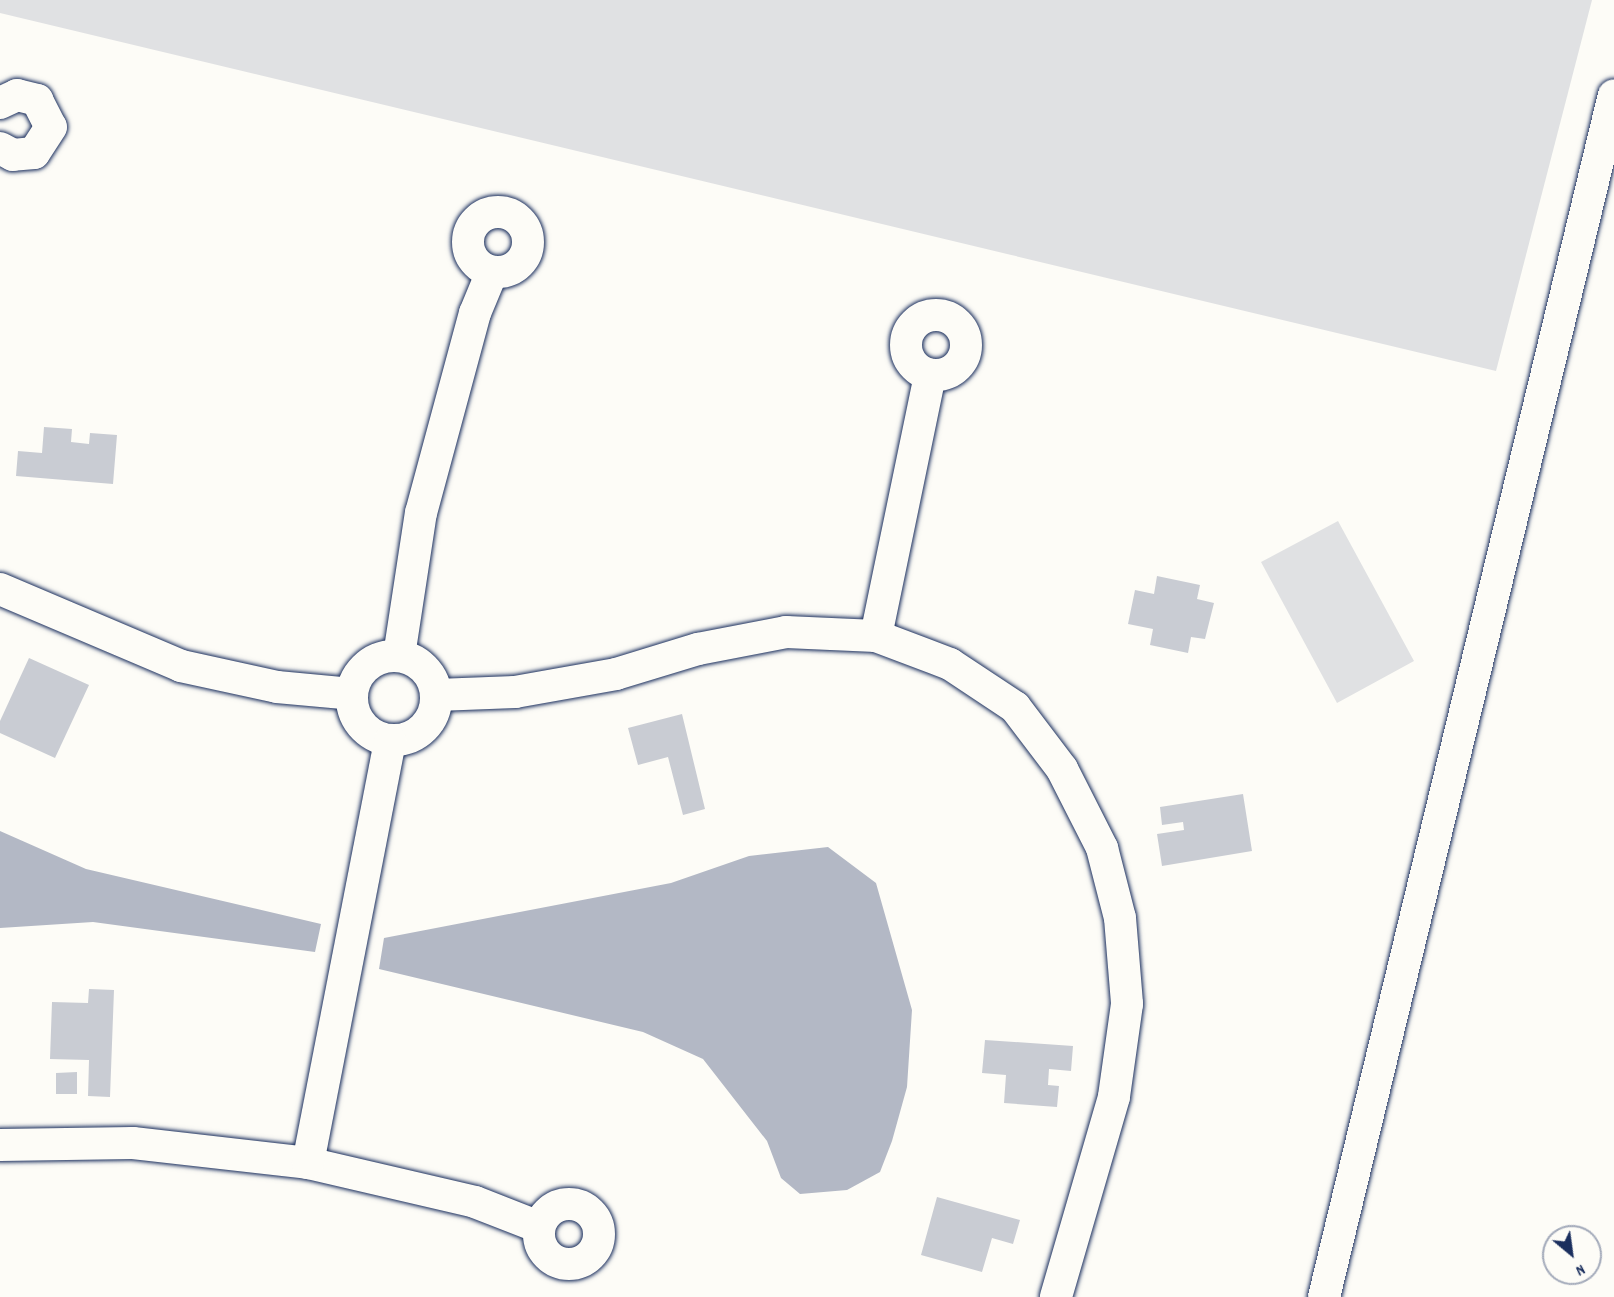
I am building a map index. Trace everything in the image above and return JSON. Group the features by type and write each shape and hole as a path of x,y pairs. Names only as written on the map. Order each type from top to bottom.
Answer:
{"street":[{"path":"0,103 17,95 37,100 51,127 34,153 2,157"},
{"path":"1324,1297 1614,95"},
{"path":"399,656 421,513 475,313 492,272"},
{"path":"876,636 930,375"},
{"path":"0,589 182,666 277,687 352,694"},
{"path":"437,695 515,692 593,678 698,649 786,632 876,636 950,664 1015,707 1062,769 1102,848 1119,918 1127,1004 1114,1097 1056,1297"},
{"path":"399,656 425,669 437,695 429,723 405,740 390,741 366,731 352,708 352,694 363,670 380,659 399,656"},
{"path":"308,1163 390,741"},
{"path":"0,1145 133,1143 308,1163 475,1202 539,1227"}],"shaded area":[{"path":"0,0 1592,0 1496,371 0,13"},
{"path":"1338,521 1414,661 1337,703 1261,562"},
{"path":"0,831 86,869 321,924 315,952 93,922 0,928"},
{"path":"828,847 876,883 912,1010 907,1087 892,1141 880,1172 847,1190 800,1194 781,1178 767,1141 703,1059 643,1032 379,969 384,938 671,883 749,856"}],"building":[{"path":"44,427 72,429 71,442 89,444 90,433 117,435 113,484 16,476 18,451 42,453"},
{"path":"1157,576 1200,585 1197,599 1214,603 1205,639 1191,637 1188,653 1150,645 1153,629 1128,624 1135,590 1154,594"},
{"path":"29,658 89,685 55,758 0,733 0,721"},
{"path":"682,714 705,809 683,815 668,757 638,765 628,728"},
{"path":"1243,794 1252,851 1162,866 1157,834 1184,830 1183,822 1162,825 1160,807"},
{"path":"89,989 114,990 110,1097 88,1096 89,1060 50,1059 52,1002 88,1003"},
{"path":"985,1040 1073,1046 1071,1071 1049,1069 1048,1085 1059,1086 1057,1107 1004,1103 1006,1075 982,1073"},
{"path":"77,1072 77,1094 56,1094 56,1073"},
{"path":"937,1197 1020,1220 1013,1244 992,1238 982,1272 921,1255"}]}
